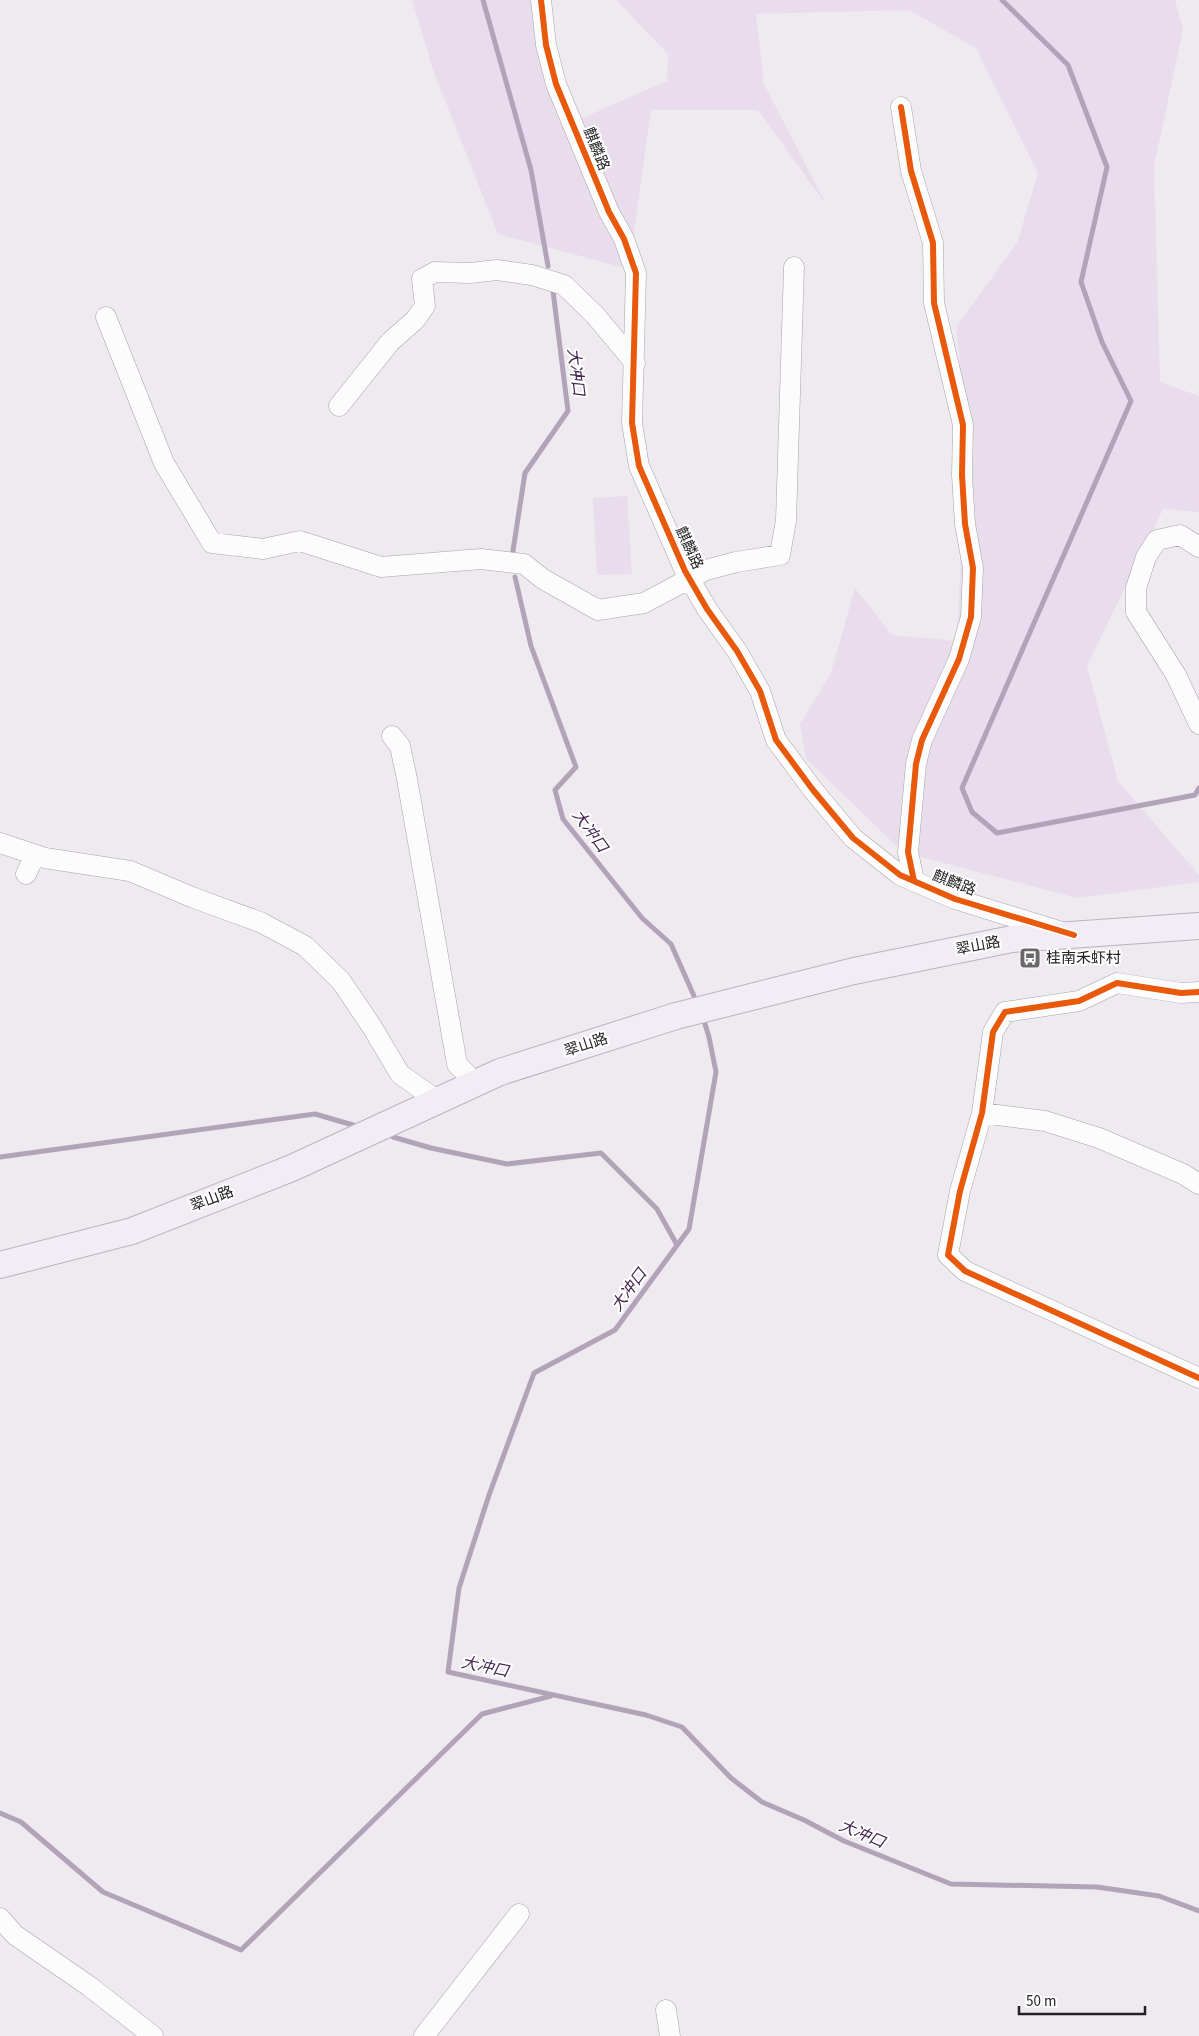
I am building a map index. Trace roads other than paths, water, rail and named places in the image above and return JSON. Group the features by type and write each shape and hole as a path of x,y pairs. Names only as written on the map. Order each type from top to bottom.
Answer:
{"main road":[{"name":"翠山路","path":"0,1265 132,1231 292,1168 500,1072 676,1016 835,976 1012,939 1199,926"}],"street":[{"name":"麒麟路","path":"541,0 546,45 556,84 609,212 624,239 636,273 632,423 639,466 689,578 737,651 760,691 776,740 813,790 853,838 900,875 955,899 1074,935"},
{"path":"901,107 910,171 933,243 934,303 963,425 962,475 965,524 974,568 971,617 959,659 922,740 916,764 908,852 914,881"},
{"path":"106,317 164,463 212,543 263,549 300,541 381,567 480,559 524,564 543,579 598,610 644,603 706,570 736,562 780,555 786,520 794,267"},
{"path":"339,406 390,342 415,320 425,306 422,278 435,272 470,273 497,270 532,275 564,285 594,315 634,363"},
{"path":"1199,546 1180,535 1157,540 1146,557 1136,588 1136,612 1176,675 1199,724"},
{"path":"392,736 400,746 407,780 457,1064 476,1084"},
{"path":"0,843 45,858 130,871 194,898 260,922 305,946 342,981 372,1026 400,1074 438,1101"},
{"path":"26,874 35,855"},
{"path":"1195,994 1117,982 1079,1001 1005,1012 993,1032 982,1113 960,1191 948,1255 965,1271 1199,1378"},
{"path":"982,1113 1045,1121 1099,1138 1183,1174 1199,1184"},
{"path":"424,2036 519,1914"},
{"path":"0,1918 15,1935 89,1986 154,2036"},
{"path":"666,2010 670,2036"}],"waterway":[{"name":"大冲口","path":"483,0 531,170 548,266"},
{"path":"1002,0 1068,65 1107,167 1081,282 1102,342 1131,401 962,788 972,812 997,833 1195,795 1199,788"},
{"name":"大冲口","path":"512,557 525,473 568,411 553,291"},
{"name":"大冲口","path":"515,577 531,646 576,767 555,790 563,819 642,918 671,944 694,996"},
{"name":"大冲口","path":"705,1024 716,1072 689,1229 615,1330 534,1373 489,1495 459,1588 448,1672 646,1715 682,1727 731,1778 762,1802 804,1820 844,1841 951,1884 1097,1887 1159,1896 1199,1911"},
{"path":"0,1157 315,1114 353,1125"},
{"path":"393,1137 431,1148 507,1164 601,1153 657,1209 677,1245"},
{"path":"0,1813 21,1822 103,1892 241,1950 482,1714 551,1696"}],"place":[{"name":"桂南禾虾村","path":"1030,958"}]}
